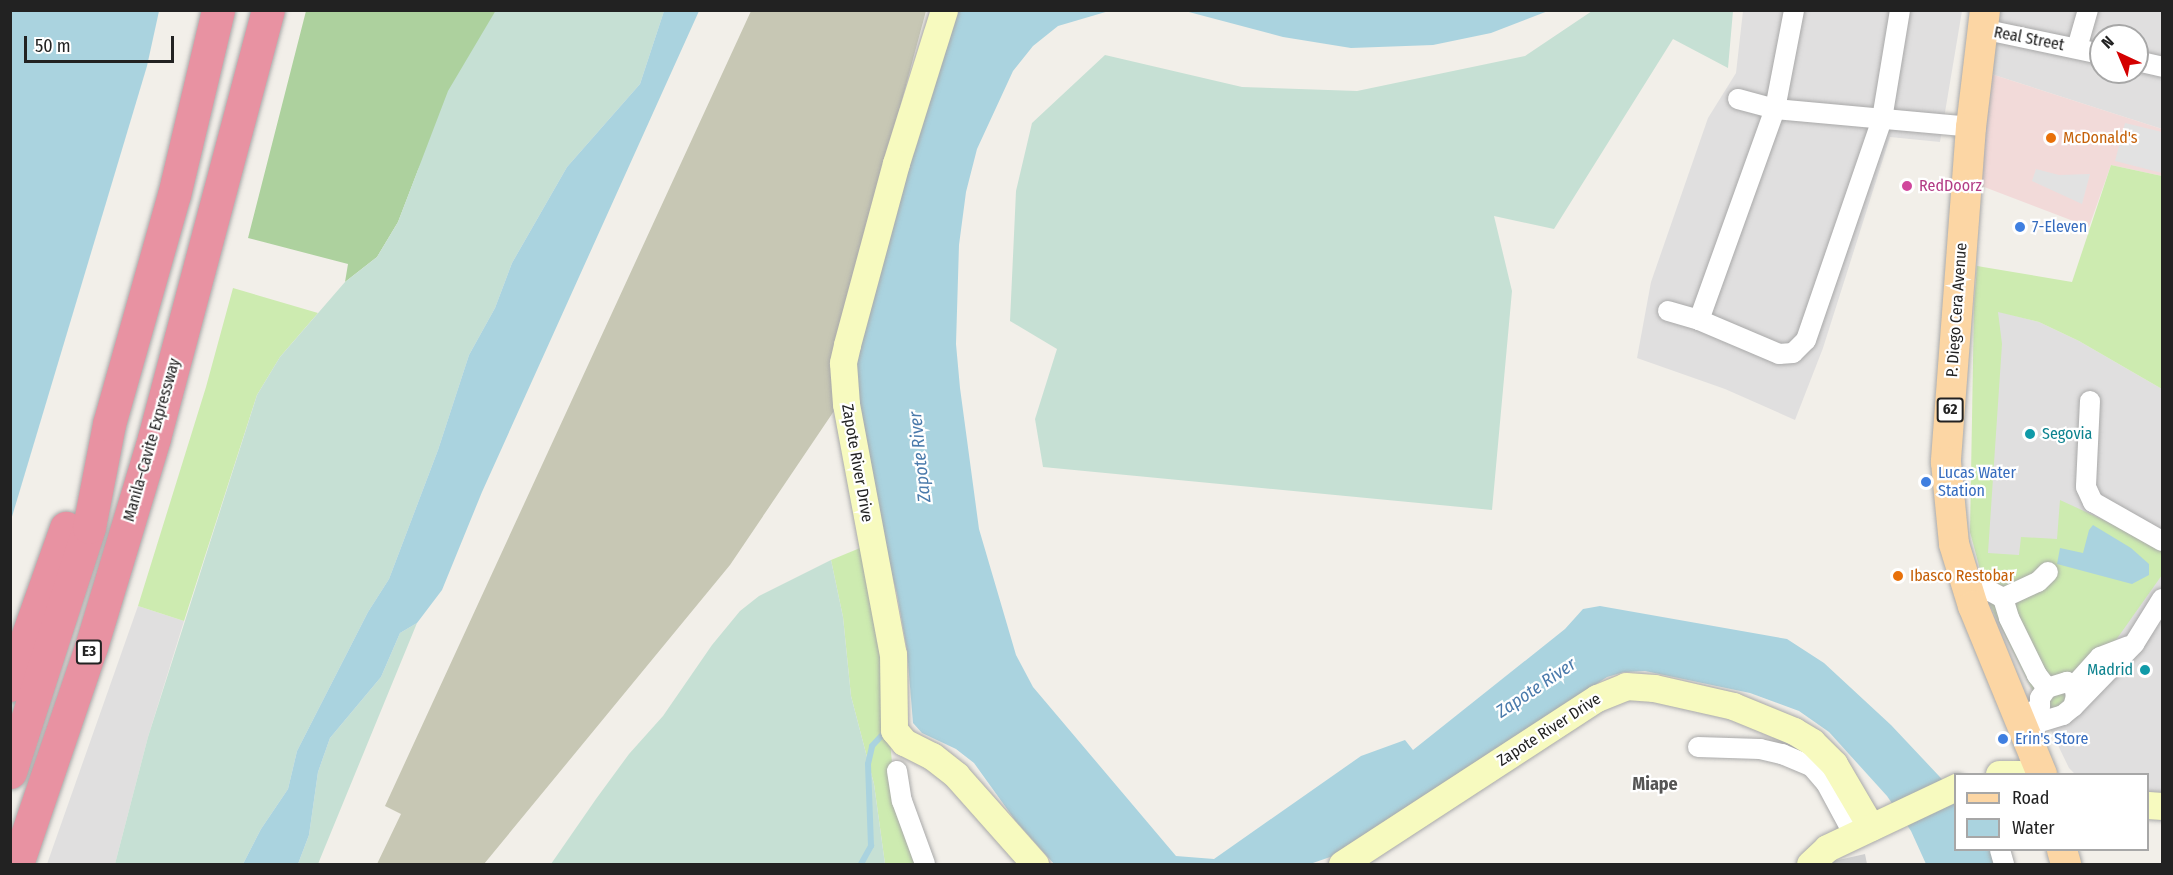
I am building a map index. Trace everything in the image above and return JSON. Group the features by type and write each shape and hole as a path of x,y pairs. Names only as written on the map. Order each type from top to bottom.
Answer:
{"highway":[{"name":"E3","path":"10,772 89,527 110,424 174,195 218,10"},
{"name":"Manila–Cavite Expressway","path":"17,864 91,647 151,449 268,10"},
{"path":"10,685 69,519 110,424"}],"main road":[{"name":"P. Diego Cera Avenue","path":"1984,20 1971,127 1946,462 1954,544 1973,606 2029,720 2042,773"}],"street":[{"name":"Zapote River Drive","path":"944,10 896,163 847,345 843,363 847,414 893,654 894,730 904,742 932,756 956,775 1035,864"},
{"path":"1699,320 1775,109 1794,10"},
{"path":"1668,311 1699,320 1779,354 1793,353 1806,340 1882,119 1900,10"},
{"name":"Real Street","path":"2077,48 2088,10"},
{"name":"Real Street","path":"1984,20 2089,51"},
{"path":"1738,99 1775,109 1971,127"},
{"path":"2090,401 2086,487 2093,502 2163,541"},
{"path":"2047,688 2037,675 1994,594 2026,589 2048,572"},
{"path":"2029,720 2063,715 2073,707 2134,644 2163,599"},
{"path":"2074,686 2100,657 2134,644"},
{"path":"2029,720 2040,707 2040,698 2047,688 2067,682 2074,686 2076,696 2073,707"},
{"name":"Zapote River Drive","path":"1342,864 1580,708 1613,690 1626,686 1654,688 1733,706 1794,731 1812,742 1834,764 1873,826"},
{"path":"1698,747 1760,749 1782,754 1812,767 1873,826"},
{"path":"897,771 902,801 925,864"},
{"path":"1810,864 1827,848 1954,788"}],"shaded area":[{"path":"496,10 664,11 640,84 567,167 512,263 495,308 469,355 438,450 389,579 368,612 297,751 288,789 261,829 243,864 115,864 148,737 257,395 280,357 345,282 377,257 398,222 448,91"},
{"path":"751,11 926,11 831,363 836,408 730,565 484,864 377,864 401,814 385,806"},
{"path":"1592,11 1733,11 1728,68 1673,39 1554,229 1494,216 1512,291 1492,510 1043,467 1035,419 1057,349 1010,321 1016,191 1032,123 1105,55 1242,87 1357,91 1525,56"},
{"path":"1743,11 1962,11 1940,142 1890,137 1823,348 1795,420 1725,389 1637,358 1651,282 1708,118 1736,73"},
{"path":"2000,11 2162,11 2162,129 1991,74"},
{"path":"1991,74 2162,129 2162,176 2111,165 2089,227 1979,185"},
{"path":"2125,123 2162,132 2162,173 2115,161"},
{"path":"2036,169 2059,175 2090,174 2082,204 2032,181"},
{"path":"1974,305 2039,322 2079,341 2162,389 2162,799 2149,797 2149,773 2074,773 2069,768 1989,603"},
{"path":"831,560 843,617 851,696 874,784 885,864 551,864 629,754 663,716 712,645 740,611 759,596"},
{"path":"138,606 184,621 148,737 115,864 47,864"},
{"path":"417,623 318,864 298,864 309,835 318,772 330,738 381,677 400,633"},
{"path":"1865,854 1867,864 1830,864 1834,861"}],"green space":[{"path":"306,11 496,11 418,170 398,222 377,257 345,282 348,264 248,238"},
{"path":"2111,165 2162,176 2162,389 2079,341 2039,322 1998,312 2002,344 1988,553 2019,555 2021,537 2057,539 2060,500 2162,547 2162,575 2065,712 2046,717 1989,603 1970,532 1974,305 1977,266 2072,282"},
{"path":"233,288 318,313 280,357 257,395 184,621 138,606 206,387"},
{"path":"860,548 880,628 893,774 902,817 916,864 885,864 874,784 851,696 843,617 831,560"}],"water":[{"path":"11,10 159,11 147,66 11,520"},
{"path":"664,11 699,11 482,492 442,590 417,623 400,633 381,677 330,738 318,772 309,835 298,864 243,864 261,829 288,789 297,751 368,612 389,579 438,450 469,355 495,308 512,263 567,167 640,84"},
{"name":"Zapote River","path":"957,11 1109,11 1058,26 1033,46 1013,71 977,149 966,192 959,245 956,344 979,529 1016,655 1033,687 1176,856 1214,859 1361,756 1405,740 1413,750 1565,629 1583,609 1600,606 1787,639 1824,663 1891,725 1954,792 1954,851 1991,851 1997,864 1926,864 1911,831 1887,796 1829,732 1799,711 1750,693 1645,671 1624,672 1607,677 1333,856 1310,864 1054,864 1015,820 974,763 956,749 922,733 913,723 907,650 897,594 875,507 853,362 910,148"},
{"path":"1185,11 1548,11 1491,33 1433,45 1351,48 1283,37"},
{"path":"2093,525 2131,548 2149,564 2149,575 2132,584 2057,564 2060,548 2083,553 2089,530"}],"waterway":[{"path":"861,864 871,846 868,764 872,746 887,730"}],"place":[{"name":"McDonald's","path":"2051,138"},
{"name":"RedDoorz","path":"1907,186"},
{"name":"7-Eleven","path":"2020,227"},
{"name":"Segovia","path":"2030,434"},
{"name":"Lucas Water Station","path":"1926,482"},
{"name":"Ibasco Restobar","path":"1898,576"},
{"name":"Madrid","path":"2145,670"},
{"name":"Erin's Store","path":"2003,739"}],"district":[{"name":"Miape","path":"1655,784"}]}
